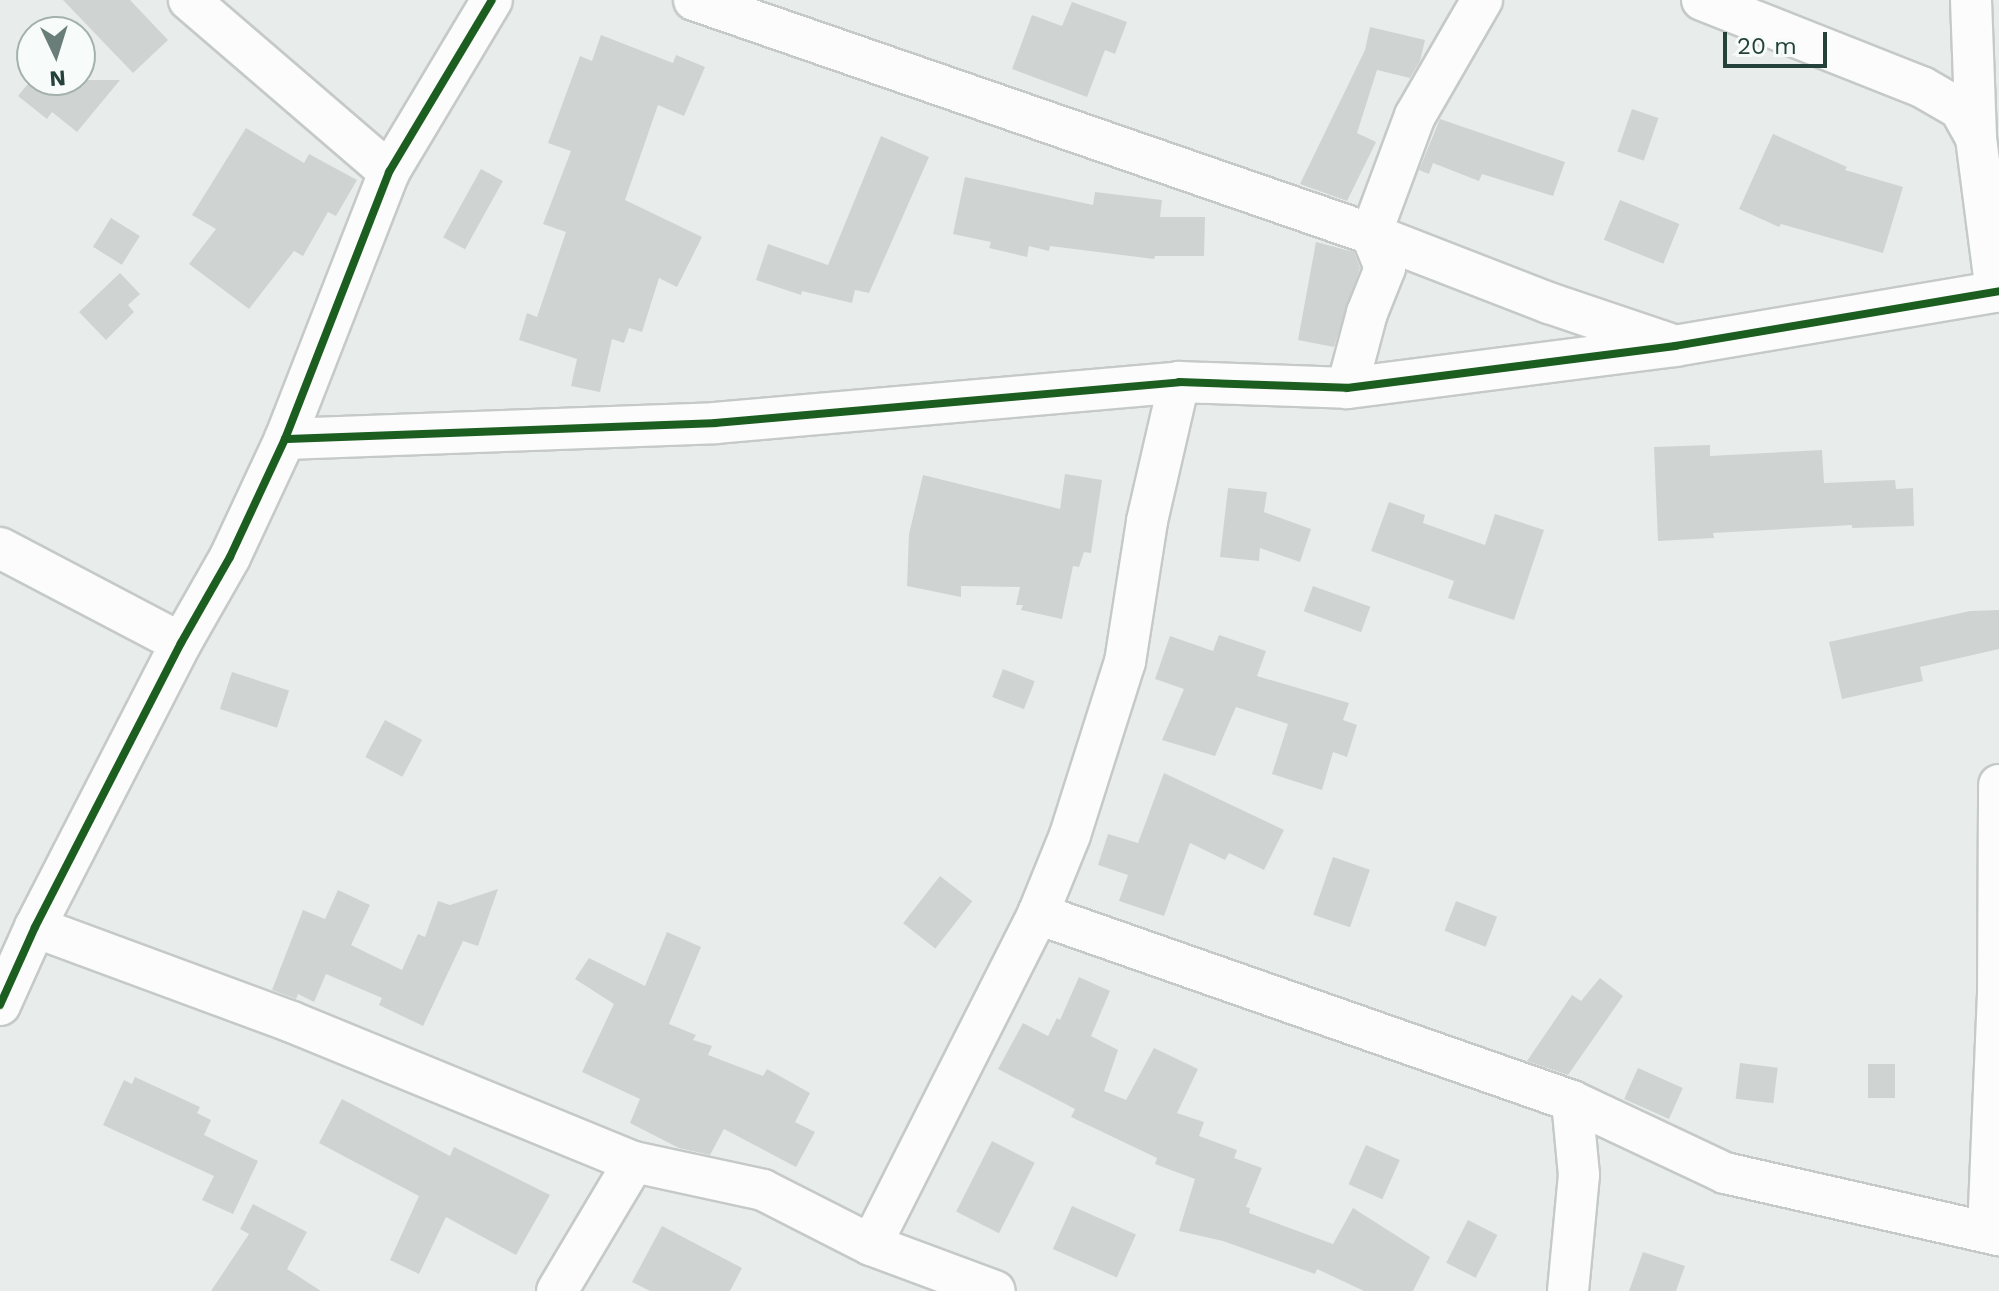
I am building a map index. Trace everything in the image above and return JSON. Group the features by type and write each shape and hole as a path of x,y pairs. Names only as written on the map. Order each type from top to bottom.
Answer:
{"street":[{"path":"189,0 389,172"},
{"path":"0,1005 35,927 181,643 230,557 285,439 389,172 492,0"},
{"path":"694,0 1371,234 1549,303 1675,346"},
{"path":"1347,388 1367,313 1385,268 1371,234 1415,116 1482,0"},
{"path":"1702,0 1922,87 1960,109 1976,138"},
{"path":"285,439 715,423 1179,382 1347,388 1675,346 1998,292 1976,138 1971,0"},
{"path":"871,1245 1038,914 1070,835 1125,662 1147,521 1179,382"},
{"path":"0,548 181,643"},
{"path":"1038,914 1572,1101 1725,1173 1994,1234 1999,785"},
{"path":"35,927 292,1022 634,1162 763,1190 871,1245 990,1290"},
{"path":"1568,1291 1579,1175 1572,1101"},
{"path":"557,1291 634,1162"}],"building":[{"path":"63,0 130,0 168,40 133,73 96,34 96,16 78,16"},
{"path":"1072,2 1127,22 1115,54 1105,50 1087,97 1012,69 1032,15 1062,26"},
{"path":"1370,27 1425,40 1420,61 1410,78 1377,70 1357,133 1376,142 1347,201 1300,184 1365,50"},
{"path":"601,35 673,63 676,55 705,67 684,116 658,105 625,200 702,237 677,287 659,278 642,332 629,328 624,343 612,339 600,392 571,386 577,359 519,340 527,313 537,317 566,232 543,224 571,151 548,143 580,56 592,61"},
{"path":"96,80 120,80 77,132 52,112 47,119 18,96 96,96"},
{"path":"1632,109 1658,118 1644,161 1617,152"},
{"path":"1440,119 1565,162 1553,196 1482,174 1479,181 1433,163 1429,174 1419,170"},
{"path":"246,128 304,163 309,154 357,180 336,216 328,212 303,256 294,251 249,309 189,264 216,229 192,215"},
{"path":"1773,134 1847,167 1845,170 1903,187 1883,253 1781,224 1779,227 1739,209"},
{"path":"881,136 929,157 869,293 855,290 852,303 802,291 801,295 756,280 768,244 828,265"},
{"path":"481,169 503,181 465,249 443,237"},
{"path":"965,177 1093,205 1095,192 1162,200 1160,217 1205,217 1204,256 1155,256 1154,259 1050,246 1049,251 1029,246 1027,257 989,248 991,242 953,234"},
{"path":"1620,200 1679,224 1663,264 1604,240"},
{"path":"111,218 140,236 122,265 93,247"},
{"path":"1316,242 1354,252 1360,268 1334,347 1298,340"},
{"path":"120,273 140,294 128,305 134,312 106,340 79,312"},
{"path":"1710,445 1710,456 1822,450 1824,483 1895,480 1896,489 1913,488 1914,526 1852,528 1852,525 1713,533 1714,538 1658,541 1654,447"},
{"path":"1065,474 1102,480 1091,553 1084,552 1079,567 1073,566 1062,619 1021,610 1023,605 1016,605 1020,587 961,586 961,597 907,586 909,534 923,475 1060,509"},
{"path":"1228,488 1267,492 1264,512 1311,529 1300,562 1260,548 1259,561 1220,557"},
{"path":"1389,502 1425,515 1423,523 1485,545 1495,514 1544,530 1514,620 1448,598 1454,581 1371,551"},
{"path":"1313,586 1370,607 1361,632 1304,611"},
{"path":"1999,610 1999,649 1920,667 1923,681 1842,699 1829,642 1970,611"},
{"path":"1219,635 1266,651 1257,676 1349,703 1343,720 1357,725 1347,757 1333,752 1322,790 1272,774 1288,724 1236,707 1215,756 1162,740 1184,689 1155,679 1170,636 1213,651"},
{"path":"1003,669 1035,681 1024,709 992,697"},
{"path":"232,672 289,691 277,728 220,709"},
{"path":"385,720 422,740 402,777 365,757"},
{"path":"1164,773 1284,830 1264,870 1229,853 1225,860 1190,843 1164,916 1119,901 1128,875 1098,865 1108,834 1138,843"},
{"path":"1333,857 1370,870 1350,927 1313,915"},
{"path":"940,876 972,901 935,949 903,923"},
{"path":"498,889 478,946 463,941 423,1026 379,1005 382,998 326,974 314,1002 298,994 296,999 272,990 303,910 325,919 338,890 370,905 351,945 402,970 418,934 425,937 438,901 450,905"},
{"path":"1456,901 1497,917 1486,947 1445,931"},
{"path":"667,932 701,947 669,1024 696,1035 693,1040 712,1046 708,1055 763,1076 767,1069 810,1093 795,1122 815,1132 796,1167 724,1129 710,1155 679,1148 630,1123 640,1099 582,1072 614,1004 575,979 589,958 645,986"},
{"path":"1079,977 1110,991 1091,1036 1118,1050 1104,1091 1126,1100 1154,1048 1198,1069 1177,1113 1204,1122 1199,1136 1237,1150 1234,1158 1262,1168 1246,1207 1250,1208 1249,1213 1333,1244 1353,1208 1430,1257 1413,1291 1364,1291 1317,1269 1315,1274 1223,1241 1179,1231 1195,1179 1155,1164 1157,1158 1071,1117 1075,1109 998,1069 1023,1023 1048,1036 1057,1018 1060,1020"},
{"path":"1600,978 1623,996 1568,1075 1527,1061 1572,995 1581,1001"},
{"path":"1740,1063 1778,1068 1773,1103 1736,1099"},
{"path":"1868,1064 1895,1064 1895,1098 1868,1098"},
{"path":"1638,1068 1683,1088 1669,1119 1624,1099"},
{"path":"135,1077 200,1107 197,1113 211,1120 204,1135 258,1161 233,1214 202,1200 214,1176 103,1125 124,1080 132,1084"},
{"path":"342,1099 450,1156 454,1147 550,1195 516,1255 446,1217 419,1274 390,1260 419,1196 319,1143"},
{"path":"992,1141 1035,1163 999,1233 956,1211"},
{"path":"1366,1145 1400,1160 1382,1199 1349,1184"},
{"path":"253,1204 307,1232 287,1269 321,1291 211,1291 249,1234 240,1229"},
{"path":"1072,1206 1136,1234 1117,1277 1053,1249"},
{"path":"1468,1220 1497,1235 1476,1278 1446,1263"},
{"path":"662,1226 742,1268 730,1291 650,1291 632,1282"},
{"path":"1643,1252 1685,1266 1676,1291 1629,1291"}],"cycle path":[{"path":"0,1005 35,927 181,643 230,557 285,439 389,172 492,0"},
{"path":"285,439 715,423 1179,382 1347,388 1675,346 1999,291"}]}
